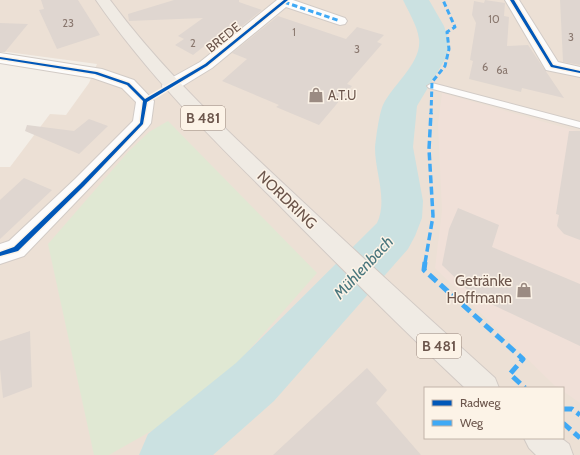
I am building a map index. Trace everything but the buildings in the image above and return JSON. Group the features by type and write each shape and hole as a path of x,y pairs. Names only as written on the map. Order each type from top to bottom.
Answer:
{"main road":[{"name":"NORDRING","path":"103,0 124,31 170,86 394,304 484,387"},
{"path":"540,439 558,455"}],"street":[{"path":"512,0 552,66 580,72"},
{"name":"BREDE","path":"170,86 206,65 285,1 340,21"},
{"path":"0,58 96,73 128,84 145,101 142,123 82,185 16,249 0,254"}],"lane":[{"path":"432,86 580,125"}],"shaded area":[{"path":"0,0 580,0 580,455 0,455 0,167 10,167 50,114 66,115 89,83 97,64 0,51"},
{"path":"442,93 580,132 580,403 564,392 564,387 555,386 435,268 442,211 438,124"}],"green space":[{"path":"168,121 317,273 204,401 109,455 94,455 48,244 128,152 149,132"}],"waterway":[{"name":"Mühlenbach","path":"169,455 255,382 393,236 401,218 402,201 394,147 400,106 432,56 434,41 430,26 416,0"}],"marked path":[{"path":"443,0 455,27 447,32 449,49 445,66 432,82 429,149 433,216 424,270 523,359 510,374 524,387"},
{"path":"284,2 340,21"},
{"path":"564,409 572,409 580,415"},
{"path":"564,424 580,438"}],"cycle path":[{"path":"145,101 206,65 286,0"},
{"path":"512,0 552,66 580,72"},
{"path":"0,58 96,73 128,84 145,101 142,123 82,185 16,249 0,254"}],"place":[{"name":"A.T.U","path":"316,95"},
{"name":"Getränke Hoffmann","path":"524,290"}]}
